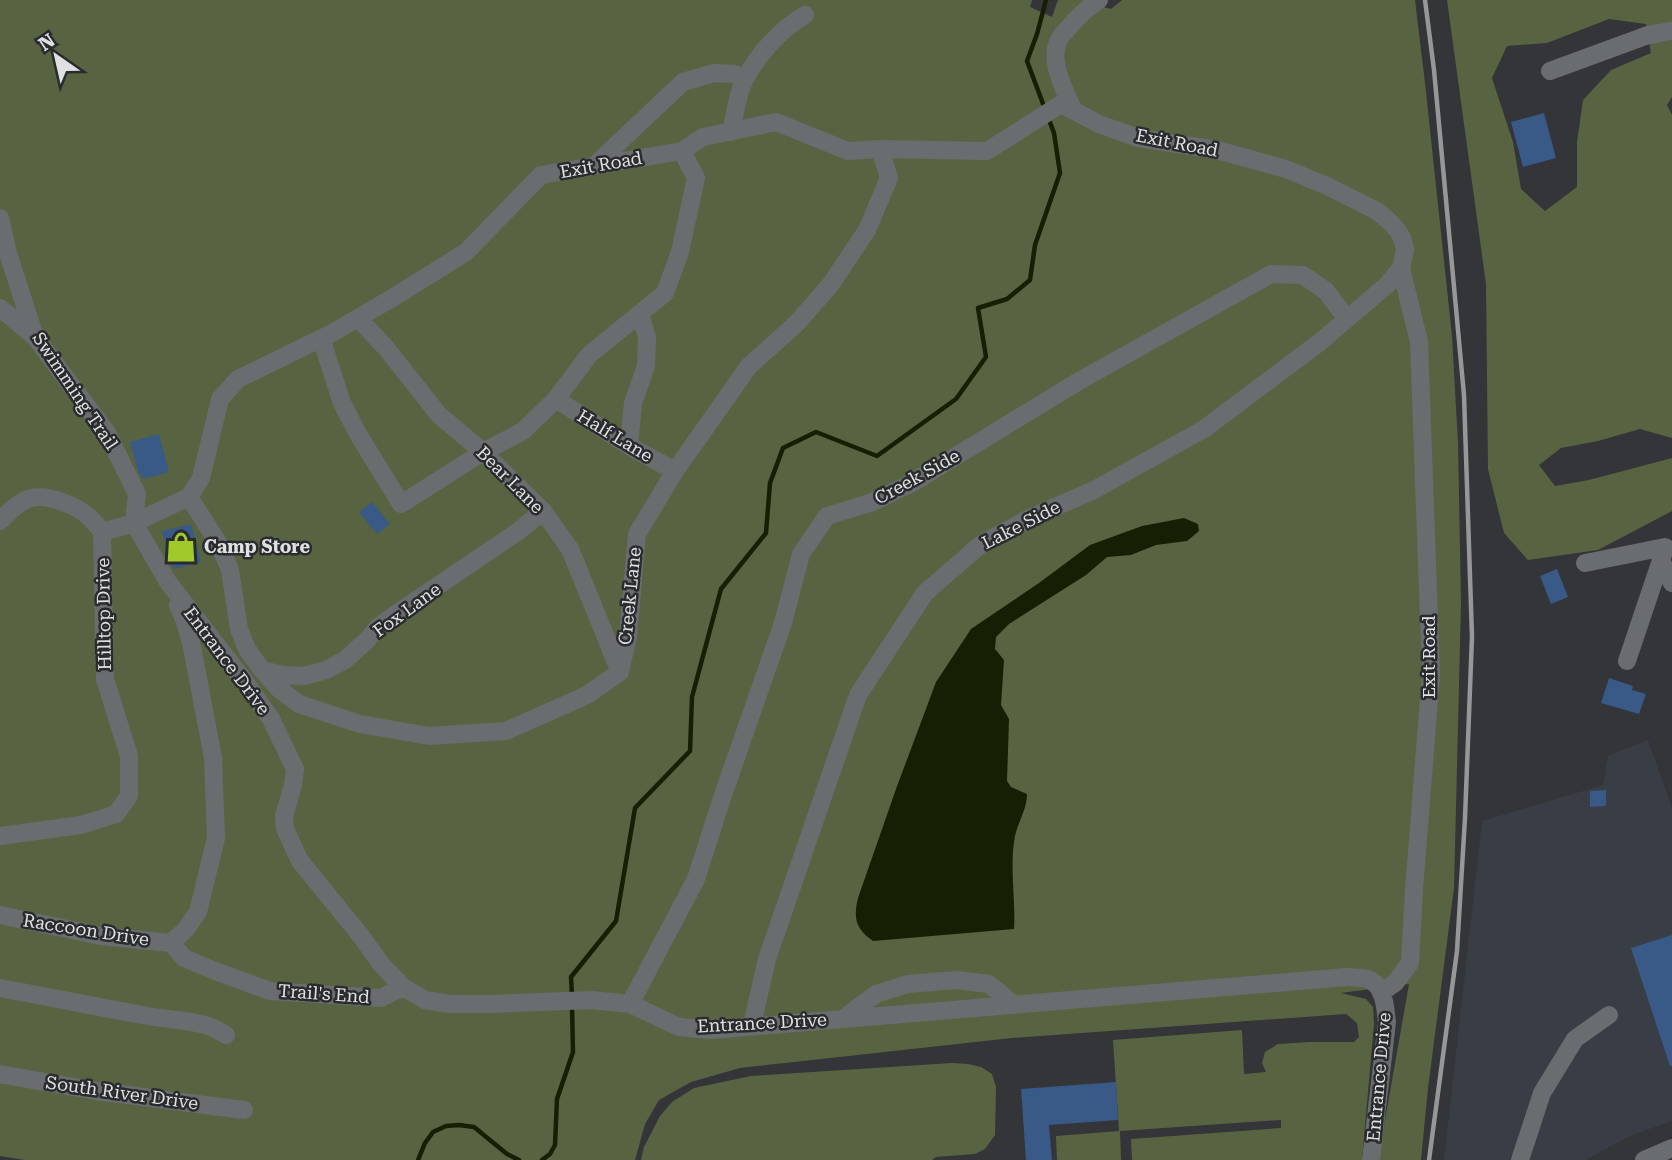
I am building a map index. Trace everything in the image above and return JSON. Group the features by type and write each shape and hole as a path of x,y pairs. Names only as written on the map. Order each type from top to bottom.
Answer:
{"street":[{"path":"1067,107 1056,61 1059,39 1074,21 1099,0"},
{"path":"731,132 744,80 789,25 805,15"},
{"path":"1550,71 1648,35 1672,31"},
{"path":"594,166 683,82 714,73 735,74 744,80"},
{"name":"Exit Road","path":"189,497 201,478 220,399 238,379 358,318 466,252 541,175 681,150 703,137 776,122 848,151 987,151 1029,124 1067,107 1099,124 1138,138 1216,150 1286,169 1377,211 1398,232 1405,250 1401,268 1419,342 1431,674 1410,963 1395,983 1381,993"},
{"name":"Creek Lane","path":"620,672 628,636 637,534 675,471 749,366 797,323 831,284 867,230 889,178 880,149"},
{"path":"321,338 342,403 401,504 523,431 556,399 589,355 665,293 680,252 696,178 681,150"},
{"name":"Swimming Trail","path":"0,218 8,253 35,337 107,433 137,494 134,523"},
{"name":"Lake Side","path":"752,1025 767,959 858,695 925,593 980,545 1028,519 1094,490 1204,429 1320,342 1387,285 1401,268"},
{"name":"Creek Side","path":"630,1004 696,879 783,623 801,554 827,516 870,503 912,484 1079,381 1271,274 1303,275 1325,291 1347,319"},
{"path":"0,308 35,337"},
{"path":"629,446 633,403 646,366 647,337 640,314"},
{"name":"Bear Lane","path":"358,318 386,348 439,415 484,452 543,511 570,549 620,672"},
{"name":"Half Lane","path":"556,399 629,446 675,471"},
{"path":"134,523 189,497 219,544 230,570 239,629 247,649 262,670 278,688 299,704 360,724 429,736 506,730 587,695 620,672"},
{"path":"0,521 12,509 31,498 51,498 77,508 102,531"},
{"name":"Fox Lane","path":"262,670 304,676 326,670 345,660 378,627 509,538 543,511"},
{"name":"Entrance Drive","path":"134,523 168,582 250,687 271,719 295,769 284,816 285,829 300,861 381,964 403,986 425,1000 492,1004 592,1000 630,1004 679,1027 711,1030 1347,977 1369,979 1378,987 1385,1000 1387,1022 1371,1160"},
{"name":"Hilltop Drive","path":"0,836 81,825 116,814 129,796 129,756 105,679 102,531 134,523"},
{"path":"1585,563 1666,549"},
{"path":"1666,549 1672,583"},
{"path":"1628,661 1666,549"},
{"name":"Raccoon Drive","path":"0,915 101,936 171,943 186,929 198,912 216,838 213,758 185,622 168,582"},
{"name":"Trail's End","path":"171,943 184,958 270,991 381,998 403,986"},
{"path":"843,1019 876,993 908,984 957,980 989,985 1014,1005"},
{"path":"0,988 155,1017 197,1022 226,1035"},
{"path":"1520,1160 1542,1093 1555,1071 1575,1039 1609,1015"},
{"name":"South River Drive","path":"0,1074 96,1091 244,1110"},
{"path":"1644,1160 1672,1148"}],"shaded area":[{"path":"0,0 1032,0 1030,7 1052,17 1058,0 1090,0 1111,9 1122,0 1415,0 1452,336 1458,443 1461,603 1454,888 1421,1160 1378,1160 1409,984 1341,993 1366,999 1373,1007 1374,1024 1362,1160 1132,1160 1131,1139 1281,1128 1281,1120 1120,1131 1121,1160 1057,1160 1056,1136 1119,1131 1113,1040 1242,1030 1244,1074 1266,1072 1262,1063 1265,1052 1278,1044 1354,1042 1359,1037 1357,1023 1346,1014 1012,1038 740,1068 691,1082 659,1100 645,1124 635,1160 25,1160 0,1156"},
{"path":"1447,0 1672,0 1672,97 1667,105 1672,115 1672,438 1640,429 1561,448 1539,465 1555,486 1672,458 1672,511 1598,550 1528,560 1504,533 1488,469 1486,284","holes":["1609,19 1646,24 1651,53 1611,70 1583,100 1577,142 1577,187 1545,211 1521,189 1513,142 1492,78 1507,46 1547,43"]},
{"path":"1184,518 1198,524 1199,531 1187,541 1156,545 1131,555 1107,557 1086,575 1009,624 996,637 995,649 1004,660 1001,705 1009,719 1007,781 1011,787 1027,794 1013,848 1014,929 873,941 857,923 858,898 936,682 971,629 1090,545 1142,526"},
{"path":"1648,740 1672,808 1672,1121 1627,1137 1586,1160 1444,1160 1482,821 1603,785 1608,756"},
{"path":"952,1063 981,1067 992,1074 996,1087 995,1135 985,1149 975,1154 936,1157 932,1160 641,1160 644,1147 660,1116 672,1102 694,1088 751,1076"}],"building":[{"path":"1544,113 1556,158 1523,167 1511,122"},
{"path":"159,434 169,472 143,479 130,442"},
{"path":"372,502 390,524 377,534 359,512"},
{"name":"Camp Store","path":"191,524 201,562 174,569 162,531"},
{"path":"1557,569 1568,597 1551,604 1540,576"},
{"path":"1609,678 1633,686 1632,690 1646,694 1639,714 1601,703"},
{"path":"1606,790 1606,806 1590,807 1590,791"},
{"path":"1672,935 1672,1066 1670,1066 1631,948"},
{"path":"1116,1082 1118,1120 1049,1125 1052,1160 1026,1160 1021,1089"}],"waterway":[{"path":"1045,109 1027,61 1046,0"},
{"path":"572,996 571,977 616,921 635,808 690,751 692,697 721,589 766,533 770,483 783,448 816,432 877,456 956,399 986,357 978,308 1007,299 1030,280 1035,245 1060,173 1054,133 1048,117"},
{"path":"542,1160 550,1154 555,1145 557,1099 573,1052 572,1005"},
{"path":"418,1160 433,1132 446,1126 459,1125 474,1127 507,1154 519,1160"}],"railway":[{"path":"1425,0 1464,395 1472,637 1457,951 1429,1160"}],"place":[{"name":"Camp Store","path":"181,547"}]}
